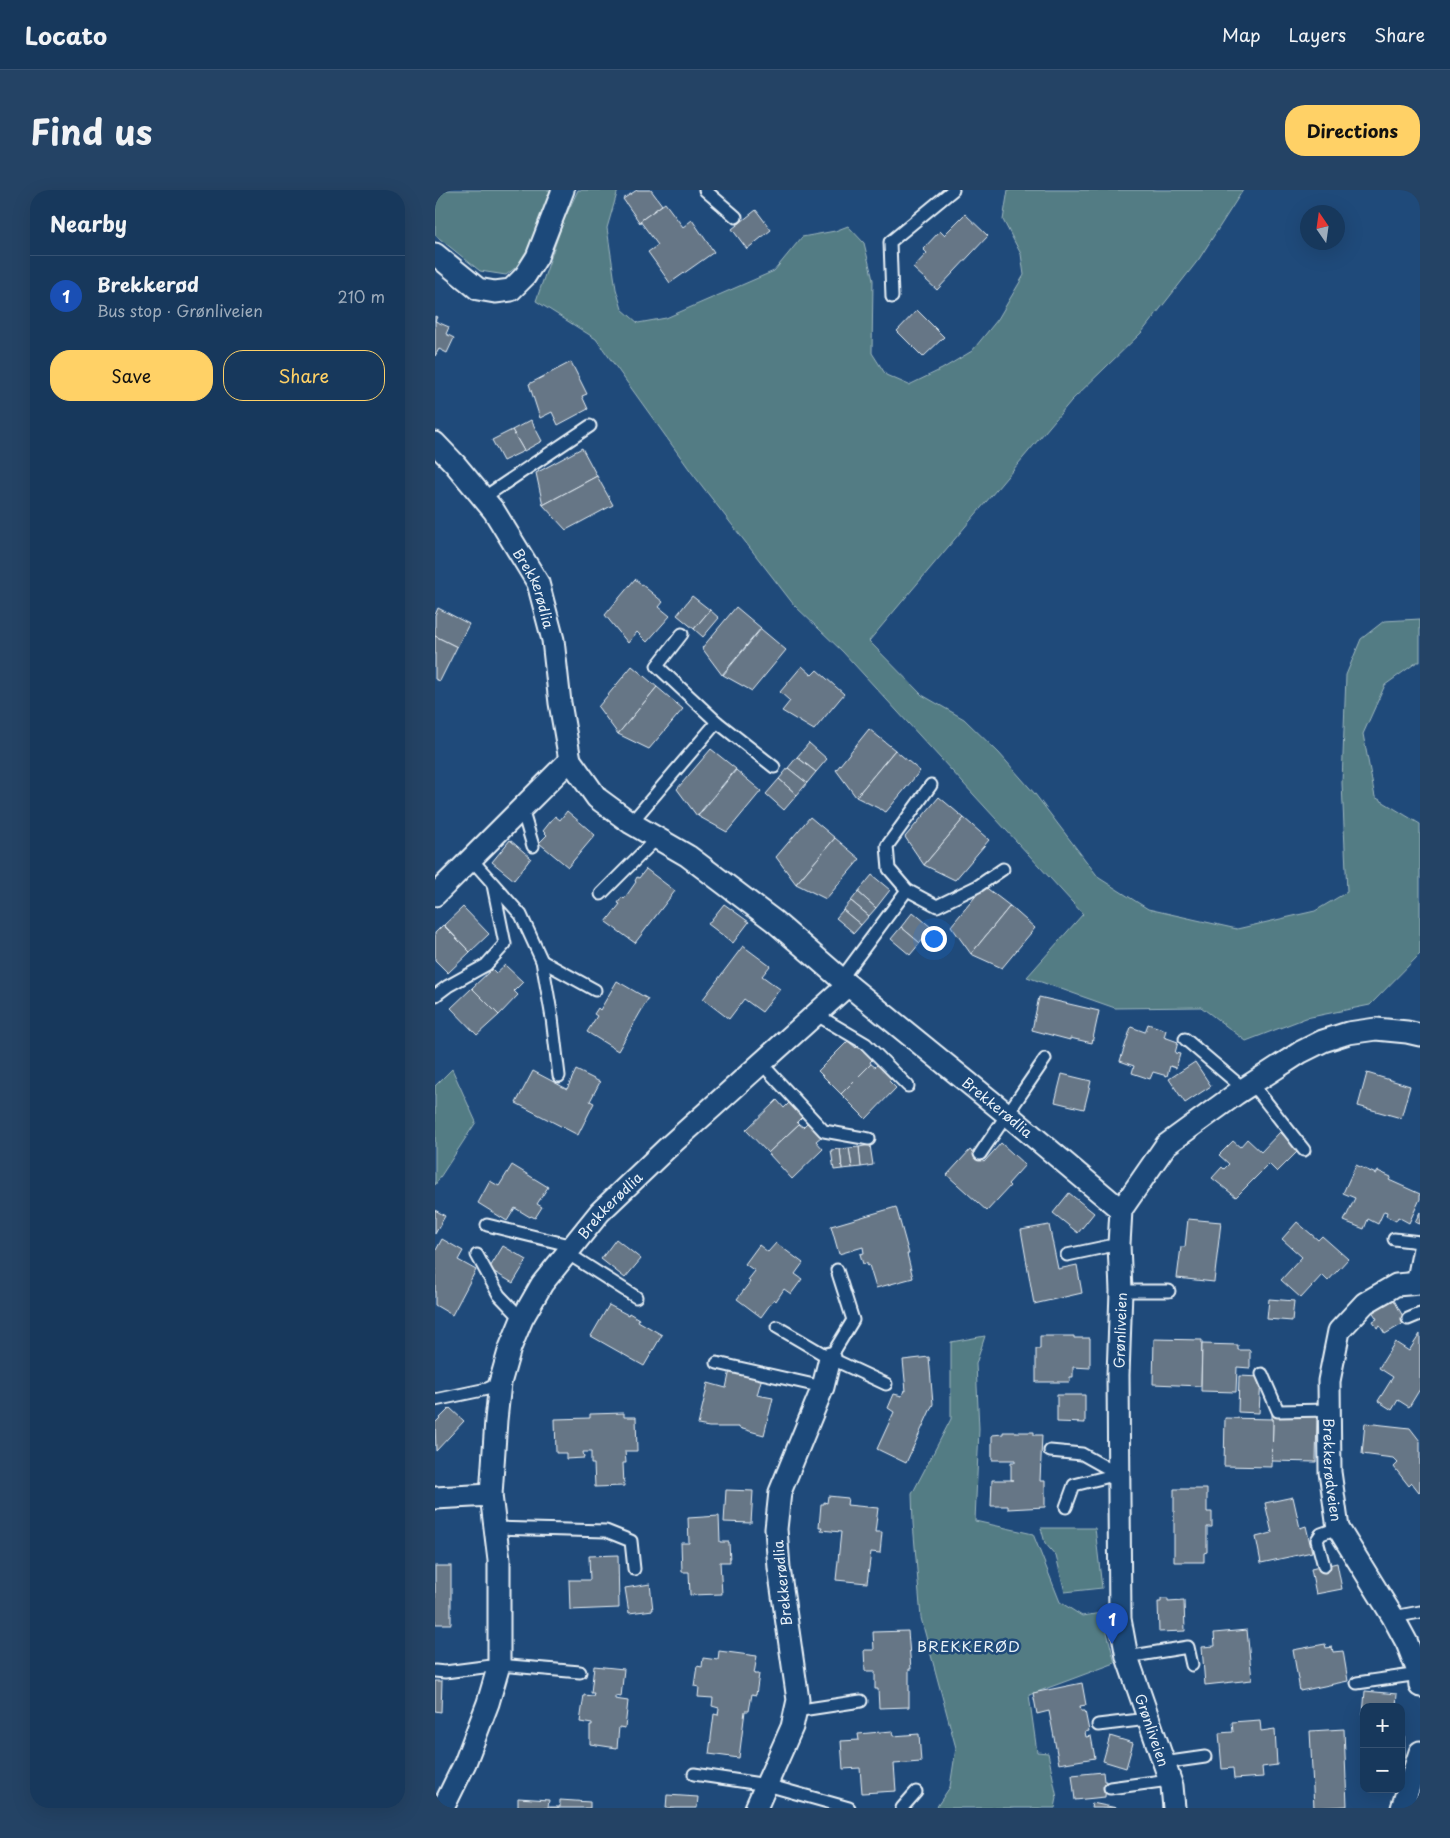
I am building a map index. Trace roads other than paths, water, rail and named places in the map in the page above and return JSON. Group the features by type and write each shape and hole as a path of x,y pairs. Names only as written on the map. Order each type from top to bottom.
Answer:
{"street":[{"path":"435,254 478,289 495,292 511,290 525,276 537,257 563,190"},
{"name":"Brekkerødlia","path":"435,443 494,511 538,583 553,640 560,703 570,760 597,798 631,823 688,856 774,921 1121,1210"},
{"path":"435,895 570,760"},
{"name":"Brekkerødlia","path":"443,1808 444,1787 465,1763 488,1703 499,1664 499,1560 491,1496 499,1383 522,1319 542,1284 601,1212 666,1149 817,1015 845,982"},
{"path":"1121,1210 1166,1145 1248,1086 1301,1052 1323,1041 1348,1033 1376,1029 1420,1035"},
{"name":"Grønliveien","path":"1121,1210 1118,1375 1119,1619 1127,1658 1166,1771 1174,1808"},
{"name":"Brekkerødveien","path":"1416,1284 1396,1284 1365,1303 1339,1331 1329,1382 1329,1410 1330,1472 1338,1528 1393,1616 1407,1643 1419,1680"},
{"name":"Brekkerødlia","path":"756,1808 792,1727 798,1700 779,1568 776,1529 780,1492 823,1387 830,1358"},
{"path":"435,1498 491,1496"},
{"path":"1402,1808 1416,1781 1420,1752"}],"lane":[{"path":"705,190 736,217"},
{"path":"892,298 890,242 953,190"},
{"path":"483,498 590,426"},
{"path":"682,634 657,666 717,722 774,767"},
{"path":"631,823 717,722"},
{"path":"931,785 887,846 889,869 907,890 937,906 978,886 1003,869"},
{"path":"522,809 533,846"},
{"path":"601,894 657,838"},
{"path":"472,860 521,915 542,961 552,1018 559,1076"},
{"path":"436,995 448,986 486,965 505,944 493,883"},
{"path":"845,982 907,890"},
{"path":"542,961 595,990"},
{"path":"817,1015 866,1044 908,1086"},
{"path":"1185,1039 1248,1086 1304,1150"},
{"path":"980,1154 1045,1059"},
{"path":"762,1064 824,1131 869,1139"},
{"path":"487,1225 570,1249 637,1297"},
{"path":"1394,1239 1420,1243 1416,1284"},
{"path":"1067,1255 1119,1244"},
{"path":"477,1255 499,1295 522,1319"},
{"path":"830,1358 853,1320 837,1270"},
{"path":"1121,1291 1169,1291"},
{"path":"1408,1319 1420,1314"},
{"path":"777,1327 830,1358 886,1384"},
{"path":"717,1363 823,1387"},
{"path":"1262,1374 1278,1411 1329,1410"},
{"path":"435,1400 487,1389 499,1383"},
{"path":"1050,1451 1082,1454 1119,1474"},
{"path":"1066,1507 1075,1485 1119,1474"},
{"path":"495,1528 606,1531 631,1541 634,1569"},
{"path":"1324,1566 1317,1540 1321,1534 1338,1528"},
{"path":"1393,1616 1420,1612"},
{"path":"1127,1658 1187,1647 1192,1666"},
{"path":"435,1671 445,1672 499,1664 580,1672"},
{"path":"1357,1683 1419,1680"},
{"path":"795,1711 861,1701"},
{"path":"1098,1725 1148,1719"},
{"path":"1110,1788 1205,1758"},
{"path":"694,1774 767,1785 849,1808"},
{"path":"902,1808 915,1792"}],"place":[{"name":"Brekkerød","path":"1112,1644"}],"district":[{"name":"BREKKERØD","path":"969,1645"}]}
